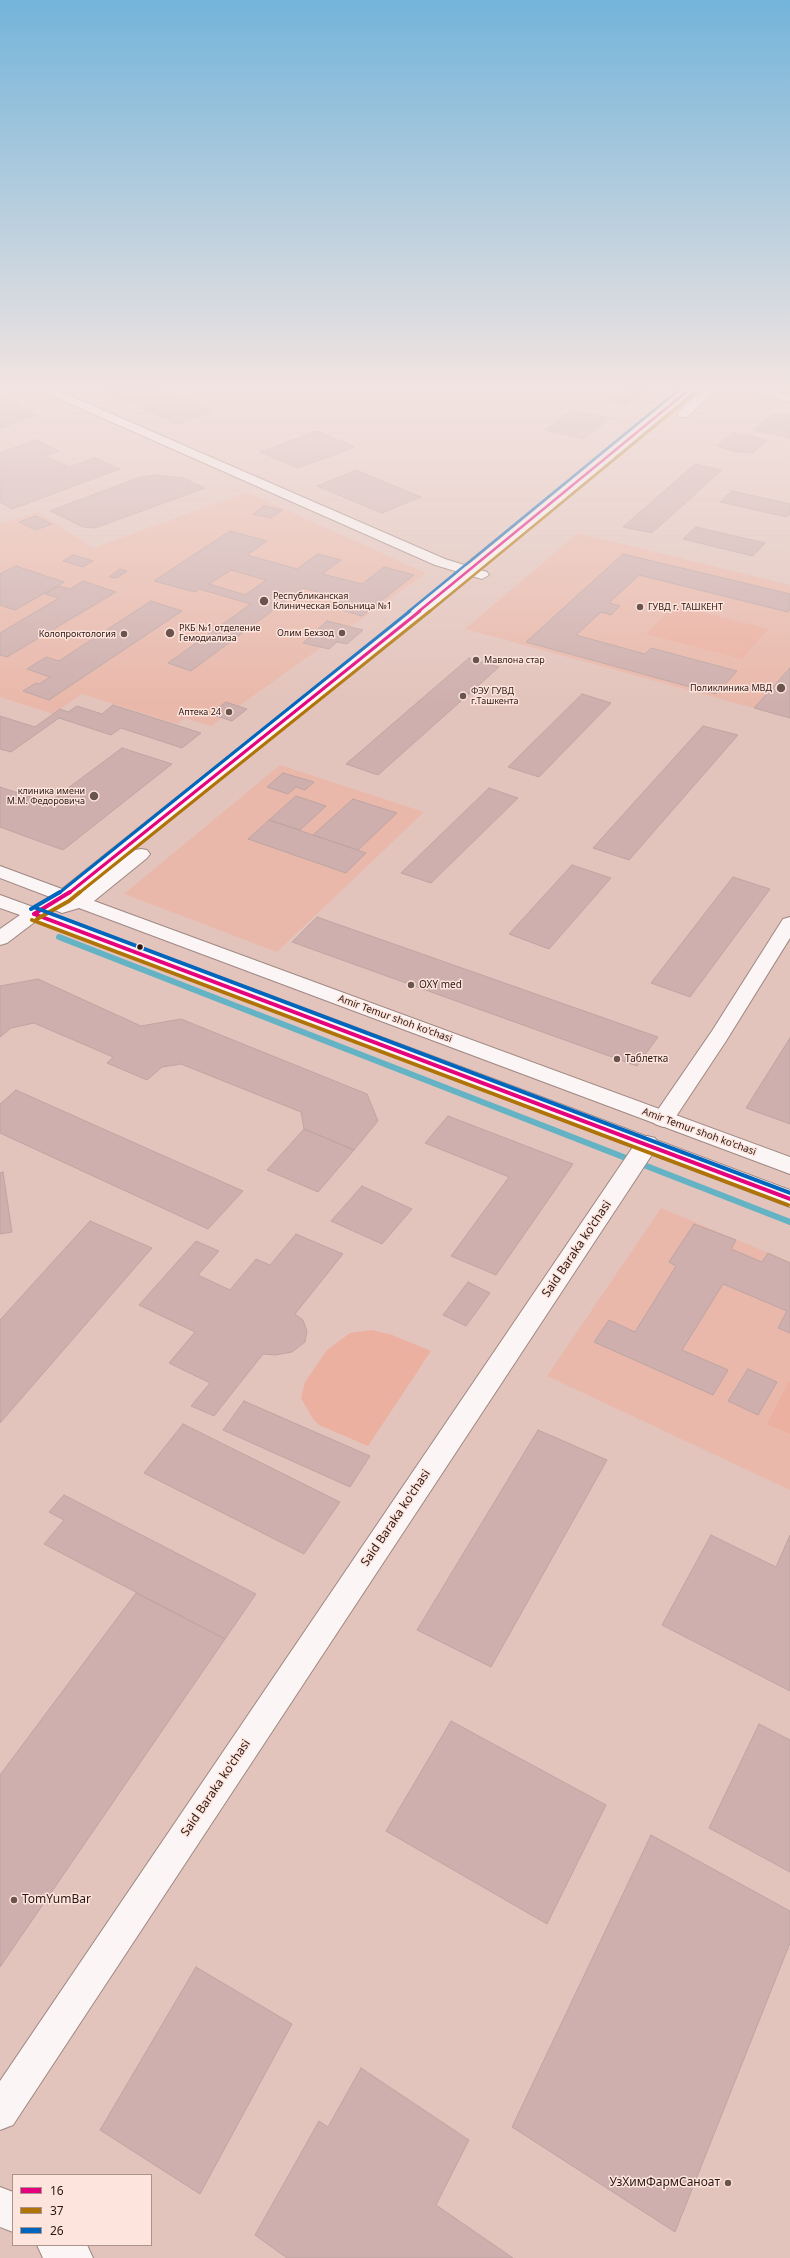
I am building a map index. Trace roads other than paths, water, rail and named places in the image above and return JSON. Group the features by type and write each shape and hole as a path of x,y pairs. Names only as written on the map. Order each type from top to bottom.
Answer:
{"main road":[{"path":"279,493 440,562 474,574"},
{"path":"0,924 27,911 73,899 268,746 404,630 474,574 568,493"},
{"path":"474,574 582,493"},
{"name":"Amir Temur shoh ko'chasi","path":"0,872 790,1166"},
{"path":"0,901 790,1199"},
{"path":"0,939 27,911"},
{"name":"Said Baraka ko'chasi","path":"0,2112 719,1036 790,923"},
{"path":"0,2205 12,2213"},
{"path":"57,2246 74,2258"}],"waterway":[{"path":"59,937 790,1222"}],"place":[{"name":"Республиканская Клиническая Больница №1","path":"264,601"},
{"name":"ГУВД г. ТАШКЕНТ","path":"640,607"},
{"name":"РКБ №1 отделение Гемодиализа","path":"170,633"},
{"name":"Олим Бехзод","path":"342,633"},
{"name":"Колопроктология","path":"124,634"},
{"name":"Мавлона стар","path":"476,660"},
{"name":"Поликлиника МВД","path":"781,688"},
{"name":"ФЭУ ГУВД г.Ташкента","path":"463,696"},
{"name":"Аптека 24","path":"229,712"},
{"name":"клиника имени М.М. Федоровича","path":"94,796"},
{"name":"OXY med","path":"411,985"},
{"name":"Таблетка","path":"617,1059"},
{"name":"TomYumBar","path":"14,1900"},
{"name":"УзХимФармСаноат","path":"728,2183"}]}
